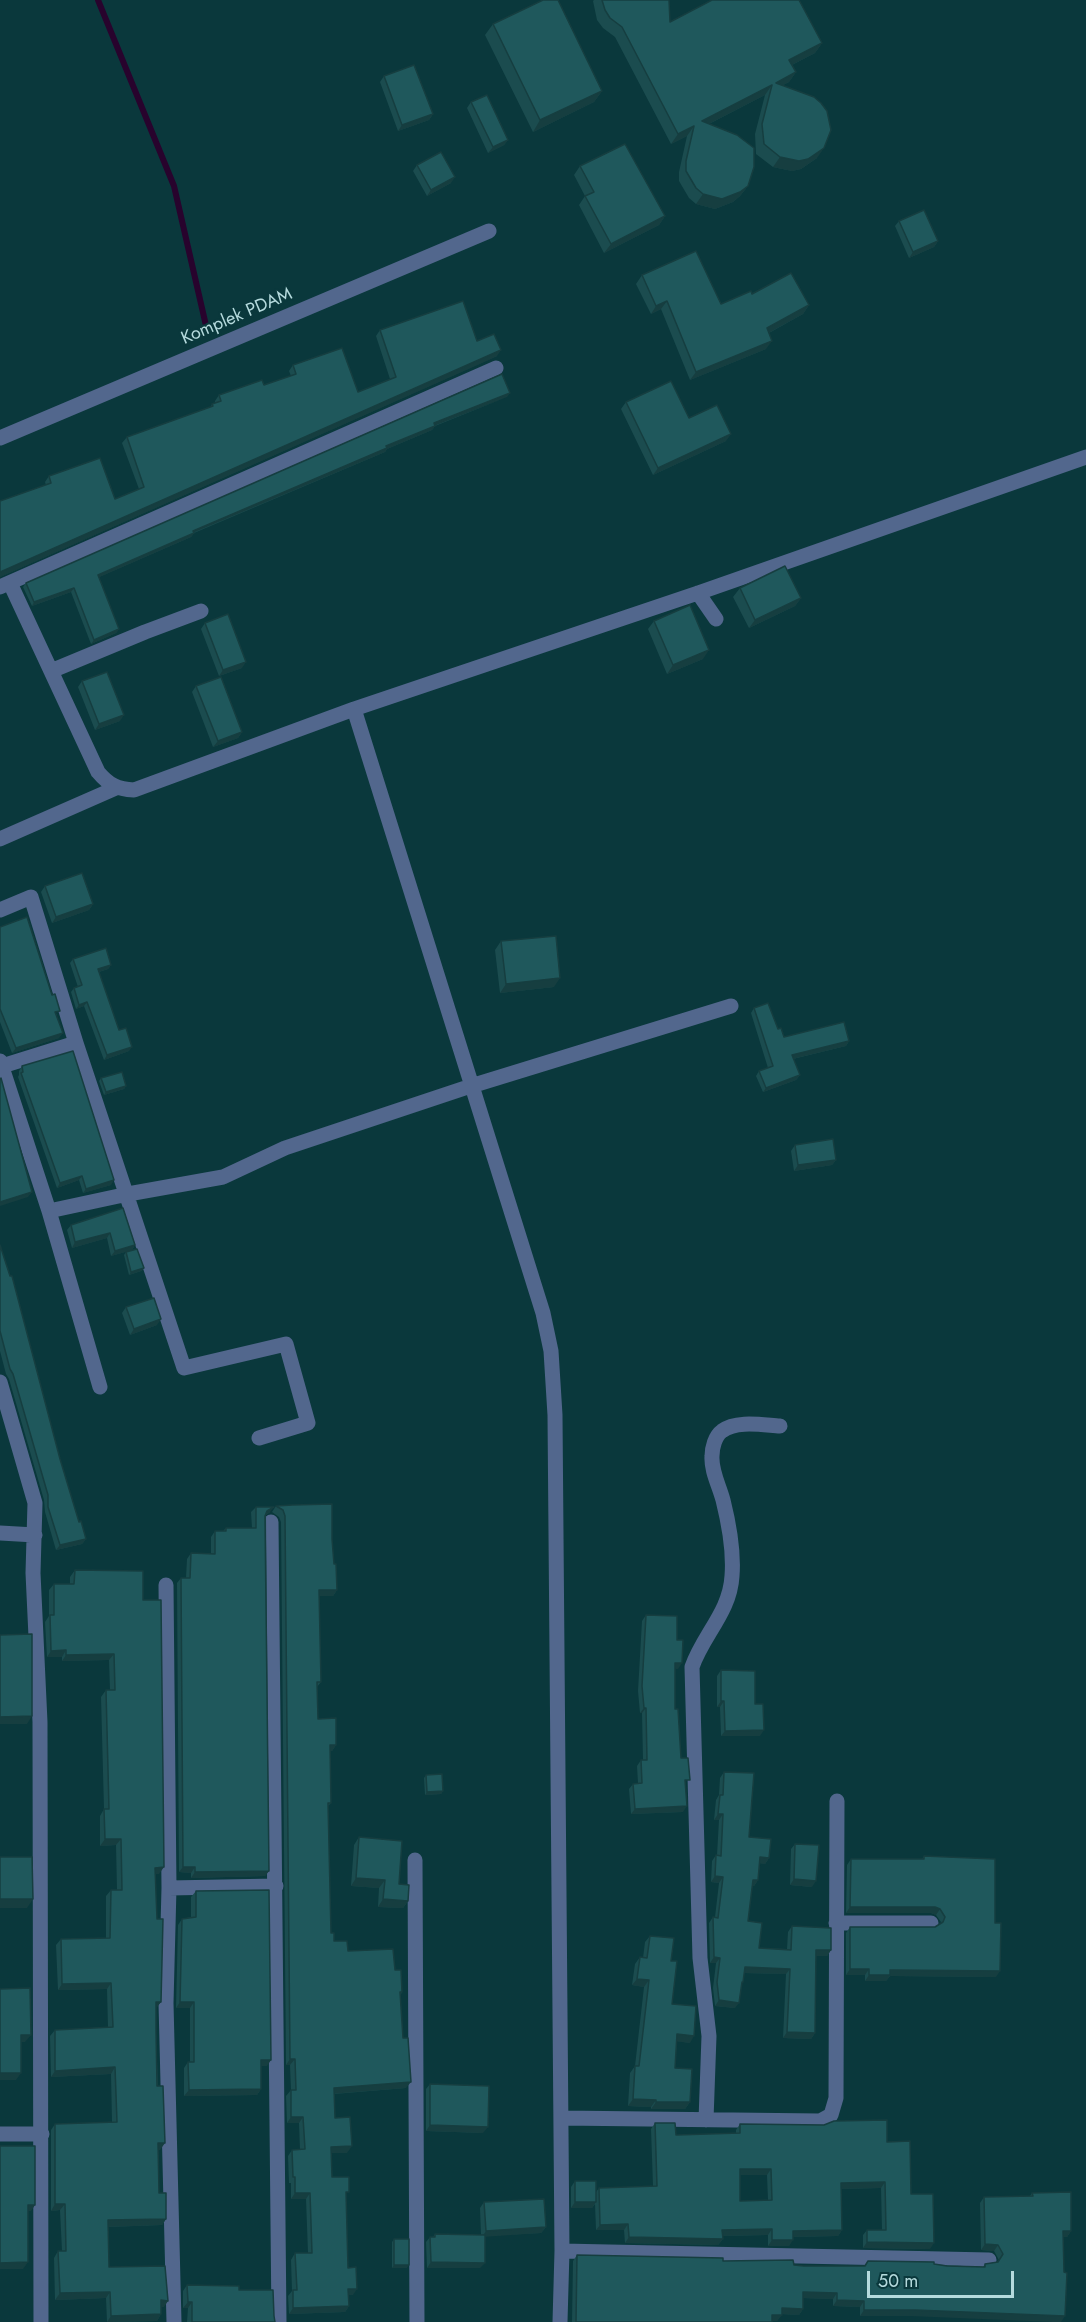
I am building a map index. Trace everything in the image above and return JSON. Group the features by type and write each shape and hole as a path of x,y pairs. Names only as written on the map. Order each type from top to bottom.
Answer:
{"street":[{"name":"Komplek PDAM","path":"0,438 489,231"},
{"path":"496,368 5,585 51,671 98,772 107,783 116,788 134,790 354,708 698,593 1086,457"},
{"path":"698,593 716,619"},
{"path":"51,671 201,611"},
{"path":"354,708 543,1314 551,1351 555,1415 562,2251 560,2322"},
{"path":"0,839 116,788"},
{"path":"0,910 31,897 76,1042 184,1368 286,1344 309,1423 259,1438"},
{"path":"49,1211 223,1177 285,1148 471,1086 731,1005"},
{"path":"76,1042 1,1063 49,1211 100,1387"},
{"path":"0,1382 35,1503 33,1573 40,1722 41,2322"},
{"path":"706,2120 709,2036 700,1958 692,1667 697,1652 724,1611 732,1577 732,1548 723,1499 711,1457 713,1445 721,1431 734,1426 754,1424 780,1426"},
{"path":"271,1522 279,2322"},
{"path":"0,1533 35,1535"},
{"path":"166,1585 169,1888 166,2002 174,2322"},
{"path":"561,2118 820,2121 831,2115 836,2098 837,1801"},
{"path":"415,1860 417,2322"},
{"path":"169,1888 276,1886"},
{"path":"837,1923 931,1923"},
{"path":"0,2134 42,2134"},
{"path":"562,2251 989,2260"}],"building":[{"path":"543,0 558,0 602,91 540,120 493,24"},
{"path":"602,0 669,0 670,22 712,0 799,0 822,43 789,60 796,72 776,83 814,97 827,111 831,130 824,148 808,159 799,161 780,157 764,144 762,124 772,85 702,121 737,135 754,148 754,167 748,186 722,199 703,194 696,188 686,171 694,126 678,134 622,27 610,18"},
{"path":"414,65 433,114 402,125 384,76"},
{"path":"487,95 508,140 493,147 471,102"},
{"path":"625,144 665,216 611,244 585,196 594,192 580,166"},
{"path":"441,152 455,177 431,190 417,165"},
{"path":"924,210 938,241 913,252 899,221"},
{"path":"696,251 721,304 751,291 752,294 791,273 809,305 767,328 772,341 696,372 667,301 656,306 642,275"},
{"path":"463,301 477,341 494,334 501,350 0,572 0,501 51,483 49,476 100,458 115,499 144,487 127,437 213,406 212,404 221,401 219,395 262,380 264,385 296,374 293,365 342,348 358,392 396,377 380,330"},
{"path":"502,374 510,393 434,423 435,426 386,446 387,448 193,531 194,533 98,575 119,629 94,640 74,588 34,602 26,583"},
{"path":"671,381 689,418 717,405 731,434 658,468 626,402"},
{"path":"785,566 801,598 755,620 740,588"},
{"path":"690,605 709,650 673,665 654,621"},
{"path":"228,614 246,662 223,670 205,623"},
{"path":"107,672 124,715 99,724 82,681"},
{"path":"221,677 242,732 218,741 196,686"},
{"path":"82,873 93,904 56,917 45,886"},
{"path":"27,917 52,995 55,994 60,1011 55,1012 63,1033 16,1048 0,1009 0,927"},
{"path":"556,936 560,978 506,984 501,941"},
{"path":"106,948 111,965 98,969 119,1030 126,1028 132,1047 107,1055 87,1002 79,1005 74,988 82,985 73,959"},
{"path":"768,1003 778,1029 781,1028 784,1037 844,1022 849,1041 792,1055 800,1075 766,1088 759,1071 773,1066 754,1008"},
{"path":"73,1051 114,1180 86,1189 82,1176 60,1183 21,1073 23,1072 22,1066"},
{"path":"122,1072 126,1086 106,1092 101,1078"},
{"path":"0,1079 32,1192 0,1202"},
{"path":"833,1139 836,1160 798,1165 795,1145"},
{"path":"123,1208 135,1245 115,1251 110,1233 75,1242 71,1225"},
{"path":"0,1245 10,1276 12,1276 60,1459 86,1539 60,1545 48,1507 48,1495 0,1331"},
{"path":"137,1249 144,1268 131,1272 126,1252"},
{"path":"154,1298 161,1319 134,1329 126,1307"},
{"path":"332,1504 332,1539 337,1590 319,1590 321,1682 317,1682 318,1719 336,1718 336,1745 330,1745 331,1803 328,1803 331,1933 334,1933 334,1941 347,1941 348,1951 393,1949 395,1970 401,1970 403,2038 408,2038 411,2082 334,2088 335,2118 350,2117 352,2146 331,2147 332,2177 349,2177 349,2192 346,2192 348,2268 356,2267 357,2289 348,2289 349,2306 293,2308 293,2290 297,2290 295,2253 312,2253 310,2193 295,2193 295,2177 293,2177 292,2150 305,2149 303,2117 291,2117 291,2090 296,2090 295,2059 290,2059 285,1516 283,1510 276,1506"},
{"path":"256,1507 274,1507 267,1511 265,1516 269,1871 195,1872 195,1867 183,1867 181,1578 190,1578 191,1553 215,1554 215,1531 226,1531 226,1528 256,1528"},
{"path":"75,1570 143,1571 143,1600 161,1600 164,1867 155,1868 157,1919 163,1919 161,2002 156,2002 156,2031 157,2086 163,2086 165,2143 158,2143 159,2193 166,2193 166,2219 108,2220 109,2267 165,2266 168,2301 161,2300 161,2314 111,2316 110,2292 60,2293 58,2251 66,2251 65,2204 55,2204 55,2124 117,2122 115,2067 55,2071 55,2030 113,2027 111,1983 62,1984 61,1939 110,1938 111,1890 122,1890 121,1839 105,1839 104,1809 109,1809 106,1690 115,1690 114,1654 66,1655 66,1650 51,1651 50,1615 54,1615 54,1584 74,1584"},
{"path":"646,1615 677,1616 677,1640 683,1640 682,1663 675,1663 675,1709 678,1709 681,1758 688,1758 690,1780 685,1780 687,1806 635,1809 633,1784 642,1783 641,1760 647,1760 646,1708 644,1708 642,1686"},
{"path":"32,1634 32,1716 0,1717 0,1635"},
{"path":"721,1670 755,1671 755,1704 763,1704 764,1730 725,1731 724,1701 721,1701"},
{"path":"724,1772 754,1773 749,1837 771,1839 769,1858 760,1857 758,1880 753,1880 748,1921 762,1923 759,1948 791,1950 792,1926 831,1928 831,1950 816,1950 815,2033 787,2032 790,1969 745,1967 739,2003 719,2000 717,1982 720,1958 714,1957 713,1917 718,1918 723,1877 715,1876 716,1855 721,1856 723,1814 718,1814 720,1795 723,1795"},
{"path":"442,1774 443,1791 427,1792 426,1775"},
{"path":"359,1837 402,1841 399,1884 409,1885 408,1901 383,1899 385,1880 356,1878"},
{"path":"795,1844 819,1845 816,1881 794,1879"},
{"path":"924,1856 995,1859 995,1923 1001,1923 1000,1971 890,1970 890,1975 869,1975 869,1969 850,1969 850,1927 935,1927 943,1922 945,1917 940,1909 935,1907 850,1907 851,1859 924,1859"},
{"path":"0,1857 32,1857 33,1899 0,1899"},
{"path":"269,1890 271,2060 261,2060 261,2089 189,2090 188,2062 194,2062 194,2002 180,2002 182,1919 196,1917 196,1891"},
{"path":"650,1936 674,1938 671,1961 677,1961 672,2004 696,2006 694,2036 677,2034 675,2068 692,2069 690,2102 633,2099 635,2066 639,2066 649,1980 637,1979 640,1957 647,1958"},
{"path":"30,1988 31,2035 21,2035 21,2073 0,2073 0,1989"},
{"path":"430,2084 489,2086 488,2127 430,2125"},
{"path":"887,2120 887,2142 910,2141 911,2194 933,2194 934,2243 867,2242 867,2230 886,2230 885,2182 841,2183 842,2230 793,2231 793,2240 772,2240 772,2229 722,2230 723,2239 629,2237 628,2224 600,2225 599,2188 657,2186 655,2123 675,2123 676,2135 740,2133 740,2124 824,2125 834,2121","holes":["740,2169 771,2169 772,2200 740,2201"]},
{"path":"0,2146 35,2146 35,2205 28,2205 28,2262 0,2263"},
{"path":"575,2181 596,2181 596,2202 575,2202"},
{"path":"1071,2192 1071,2231 1063,2231 1064,2272 1067,2273 1065,2316 864,2310 864,2301 837,2300 837,2293 803,2292 803,2309 782,2308 782,2315 772,2315 772,2322 576,2322 577,2255 723,2258 723,2261 793,2260 794,2265 804,2266 865,2266 868,2261 934,2262 934,2264 947,2266 985,2267 985,2264 998,2262 1003,2254 998,2245 985,2244 984,2197 1033,2196 1032,2193"},
{"path":"544,2199 546,2227 486,2231 484,2202"},
{"path":"435,2234 485,2235 485,2263 431,2262 430,2237 435,2237"},
{"path":"394,2239 409,2239 409,2265 394,2265"},
{"path":"187,2285 239,2286 239,2290 273,2290 275,2322 192,2322 192,2302 188,2302"}],"waterway":[{"path":"98,0 174,186 207,330"}]}
